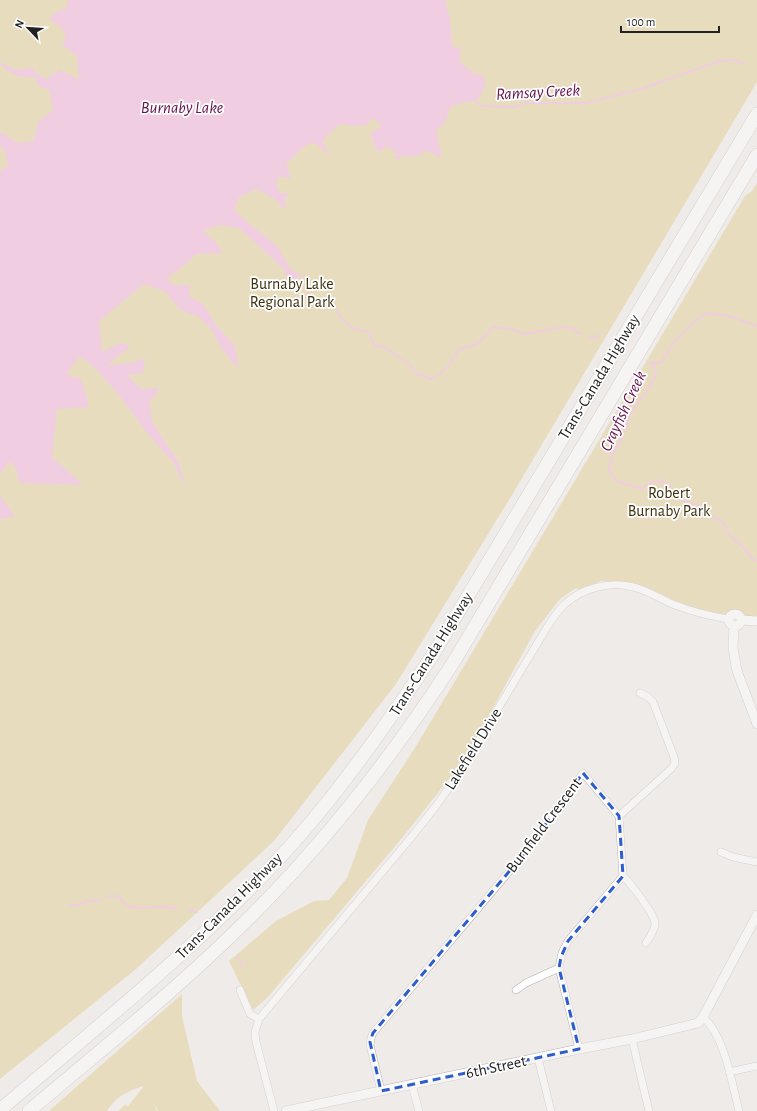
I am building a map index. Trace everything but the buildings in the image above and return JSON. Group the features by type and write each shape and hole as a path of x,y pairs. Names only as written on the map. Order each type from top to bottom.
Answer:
{"highway":[{"name":"Trans-Canada Highway","path":"0,1110 191,946 272,866 337,790 390,720 432,656 757,114"},
{"name":"Trans-Canada Highway","path":"29,1111 183,980 247,921 288,878 369,783 423,709 453,662 757,155"}],"street":[{"name":"Lakefield Drive","path":"259,1019 436,806 458,775 551,622 564,605 591,589 603,586 625,585 708,616 734,622 757,620"},
{"path":"734,622 733,648 737,671 757,724"},
{"path":"640,693 648,697 653,702 674,756 675,763 671,769 619,816 623,876 654,918 654,927 646,943"},
{"name":"Burnfield Crescent","path":"381,1091 370,1045 373,1033 524,855 583,773 619,816"},
{"path":"721,852 733,857 757,862"},
{"path":"579,1049 559,968 562,953 568,941 623,876"},
{"path":"739,1111 730,1072 720,1042 710,1023 703,1017 757,915"},
{"path":"516,990 526,983 559,968"},
{"path":"240,990 250,1014 259,1019 256,1029 256,1042 274,1111"},
{"name":"6th Street","path":"286,1111 632,1039 693,1024 699,1022 703,1017"},
{"path":"632,1039 649,1111"},
{"path":"538,1058 551,1111"},
{"path":"730,1072 757,1066"},
{"path":"412,1085 419,1111"}],"highlighted area":[{"path":"583,773 619,816 623,876 568,941 561,957 559,968 579,1049 381,1091 370,1042 373,1033 523,855"}],"green space":[{"name":"Burnaby Lake Regional Park","path":"0,0 757,0 757,82 512,495 396,684 274,841 136,969 0,1079"},
{"name":"Robert Burnaby Park","path":"757,183 757,616 744,616 736,612 723,614 695,608 647,588 624,582 601,581 579,590 576,588 560,599 535,631 487,719 456,770 402,838 268,997 253,1010 229,961 276,921 314,901 329,900 347,878 368,820 418,743 745,196 752,191"},
{"path":"182,994 182,1016 197,1081 220,1111 158,1111 153,1101 157,1111 118,1111 125,1105 128,1106 144,1086 123,1095 115,1101 107,1111 49,1111"}],"water":[{"name":"Burnaby Lake","path":"68,0 446,0 447,11 450,16 452,46 461,49 459,61 474,74 483,76 485,85 480,97 451,106 444,123 436,130 442,158 426,150 418,156 402,156 400,159 394,159 397,154 391,148 384,147 382,152 376,150 370,132 375,131 381,126 373,118 366,125 357,126 339,124 322,141 331,157 314,142 305,146 286,164 291,178 278,177 276,184 280,193 290,194 285,198 285,210 275,199 256,189 239,197 234,209 277,246 291,270 299,274 297,279 300,282 298,285 292,282 289,278 286,278 285,270 239,228 220,225 203,230 218,245 222,253 196,254 185,265 167,278 174,285 190,285 189,296 203,304 215,324 235,346 239,370 221,348 212,330 199,317 180,310 166,292 144,284 99,321 102,352 120,343 131,346 107,365 130,363 145,358 143,373 127,375 141,389 160,388 149,403 153,423 179,463 185,488 173,462 147,433 119,395 96,369 80,356 66,374 81,379 89,407 57,409 52,457 83,485 19,483 16,469 10,461 0,474 0,171 8,166 5,152 0,145 0,132 19,143 34,141 38,122 53,110 49,90 39,86 35,77 24,77 13,74 0,64 0,62 16,69 32,67 36,73 46,79 59,70 79,79 77,56 62,45 66,35 59,25 50,20 53,14 67,7"},
{"path":"0,491 1,497 15,516 0,519"}],"waterway":[{"name":"Ramsay Creek","path":"472,99 483,106 513,107 526,103 585,103 641,89 719,61 733,60 745,64"},
{"name":"Crayfish Creek","path":"299,274 309,281 310,288 306,297 309,300 318,304 332,305 349,325 355,329 369,332 375,347 383,346 410,365 417,374 431,379 448,367 459,349 476,345 493,327 510,329 524,334 563,327 573,328 581,334"},
{"path":"650,363 661,363 680,335 692,323 706,313 729,316 757,326"},
{"name":"Crayfish Creek","path":"589,337 593,338 600,335"},
{"name":"Crayfish Creek","path":"650,363 656,369 655,378 630,415 621,440 612,456 609,470 617,481 642,489 651,482 659,480 670,486 674,497 705,508 711,516 723,522 729,535 739,543 753,559 757,561"},
{"path":"107,897 115,896 126,904 136,908 162,907 177,909"},
{"path":"70,905 79,905 88,901 101,900"},
{"path":"189,910 197,912"},
{"path":"237,958 241,962 242,966"}]}
